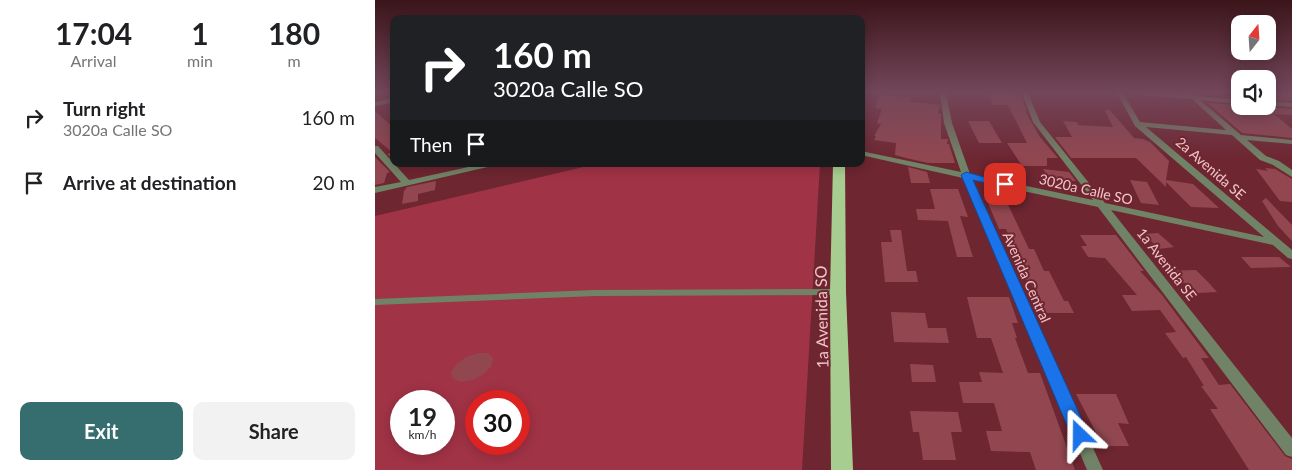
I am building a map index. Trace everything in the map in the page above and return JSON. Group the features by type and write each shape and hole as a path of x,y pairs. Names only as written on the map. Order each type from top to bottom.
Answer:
{"highway":[{"name":"1a Avenida SO","path":"839,167 838,292 842,470"}],"street":[{"name":"Avenida Central","path":"947,115 966,175 1095,470"},
{"name":"1a Avenida SE","path":"1034,115 1037,122 1101,206 1292,450"},
{"name":"2a Avenida SE","path":"1133,115 1138,124 1292,256"},
{"path":"1213,115 1263,158 1276,163 1292,174"},
{"path":"1138,124 1292,142"},
{"path":"375,148 390,164"},
{"name":"3020a Calle SO","path":"865,154 1277,243"},
{"path":"1276,163 1292,165"},
{"path":"392,167 407,183"},
{"path":"375,190 479,167"}],"lane":[{"path":"375,302 595,293 838,292"}],"shaded area":[{"path":"583,167 820,167 802,470 375,470 375,216"}],"building":[{"path":"375,115 379,115 390,124 390,150 375,138"},
{"path":"880,115 941,115 941,139 948,139 947,144 949,144 955,163 928,163 895,155 896,143 874,140 876,136 874,136 881,124 877,123"},
{"path":"1013,115 1027,115 1040,137 1058,158 1047,158 1047,166 1022,166 1007,143 1027,143"},
{"path":"1107,115 1114,115 1134,138 1150,142 1169,161 1166,180 1193,184 1219,208 1191,207 1166,182 1166,187 1136,158 1071,158 1055,137 1072,137 1063,121 1077,122 1078,125 1113,127"},
{"path":"1222,115 1275,115 1292,129 1292,138 1242,133"},
{"path":"968,121 989,121 1002,143 979,143"},
{"path":"375,157 390,172 387,173 384,183 375,185"},
{"path":"908,167 927,172 930,183 911,183"},
{"path":"1265,168 1275,169 1292,179 1292,202 1280,201 1256,169 1268,171"},
{"path":"1043,169 1069,172 1076,181 1051,181"},
{"path":"1130,180 1147,182 1159,205 1141,203"},
{"path":"436,181 435,190 418,194 418,201 402,204 404,191 407,187"},
{"path":"930,189 958,189 968,217 960,216 973,257 957,257 948,221 918,220 916,209 935,209"},
{"path":"985,196 1004,196 1029,249 1034,249 1044,271 1049,271 1064,301 1068,301 1074,313 1044,313 1031,284 1028,284 1006,229 999,229"},
{"path":"1266,198 1292,225 1292,241 1278,226 1262,201"},
{"path":"890,230 901,230 907,271 916,271 918,282 885,282 881,242 892,242"},
{"path":"1158,233 1174,247 1159,249 1144,234"},
{"path":"1080,235 1116,235 1144,271 1140,271 1162,295 1209,358 1201,358 1219,385 1230,384 1285,456 1292,459 1292,470 1249,470 1210,409 1218,409 1201,386 1204,386 1186,357 1183,358 1165,333 1176,332 1160,310 1132,311 1122,295 1137,295 1105,258 1088,257 1081,246 1087,246"},
{"path":"1241,257 1279,257 1291,267 1251,268"},
{"path":"1196,270 1217,292 1197,293 1188,283 1179,283 1168,271"},
{"path":"967,297 1009,297 1018,323 1012,323 1017,338 1015,338 1028,373 1040,373 1075,470 1036,470 1030,452 991,451 986,431 1002,431 994,403 963,403 959,382 982,382 979,372 1003,373 991,338 977,338"},
{"path":"891,312 925,313 928,328 946,328 949,343 894,342"},
{"path":"478,353 488,353 493,358 492,365 484,374 473,380 461,382 453,379 451,372 457,364 466,357"},
{"path":"910,364 933,365 936,382 912,382"},
{"path":"1076,394 1116,394 1129,424 1118,423 1129,446 1103,446"},
{"path":"910,411 958,412 962,432 951,432 956,460 923,460 919,432 913,432"}],"route":[{"path":"1005,184 966,175 1080,435"}]}
